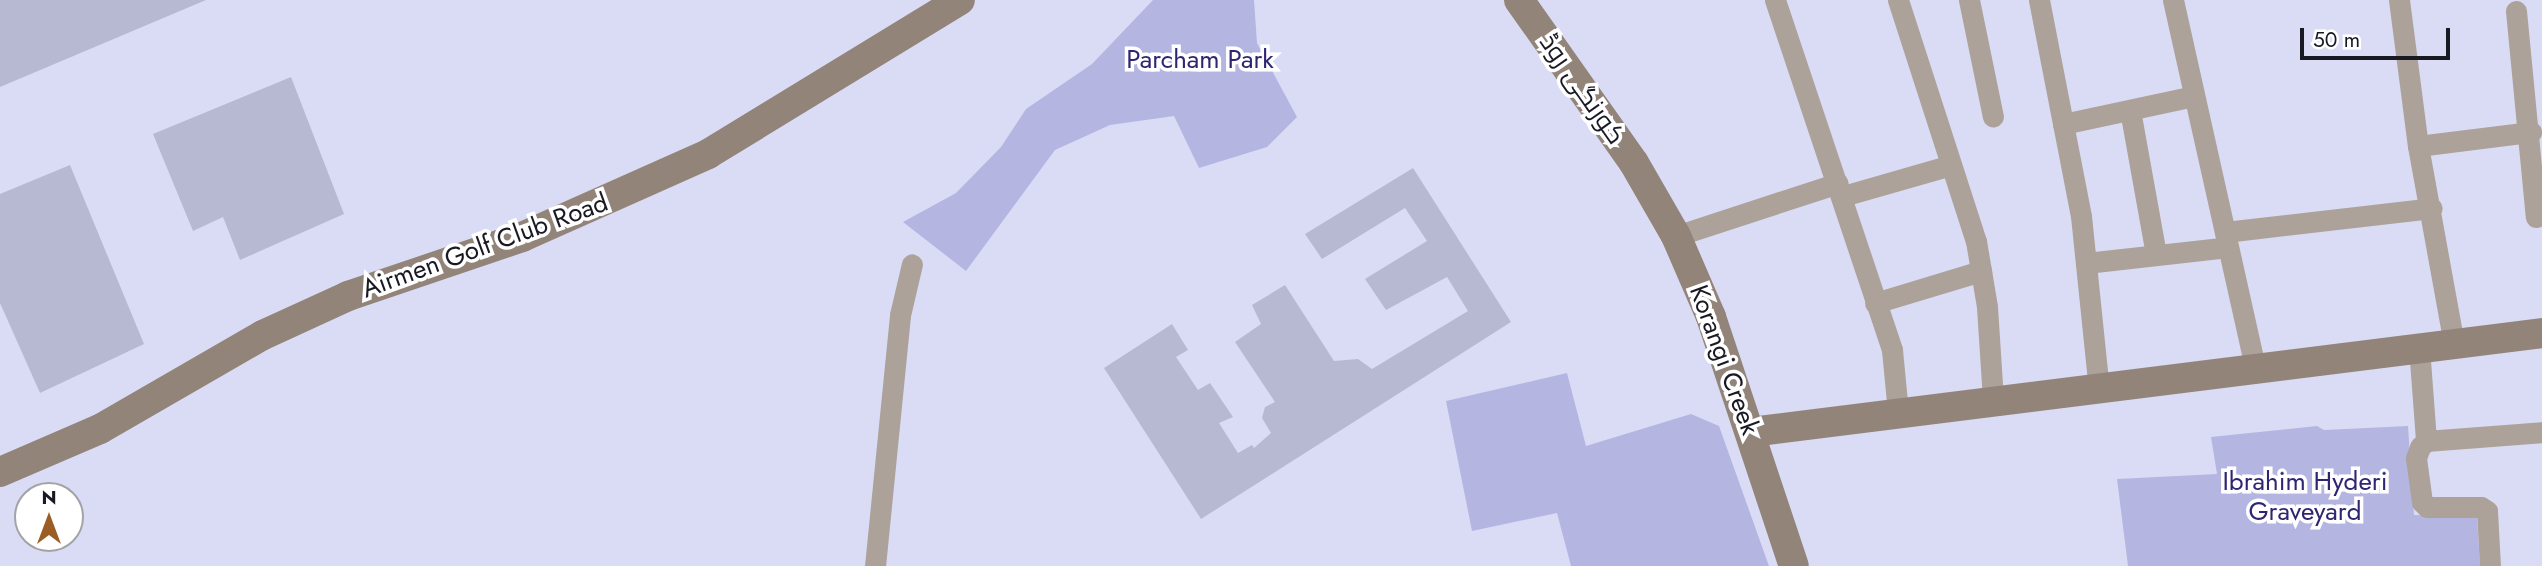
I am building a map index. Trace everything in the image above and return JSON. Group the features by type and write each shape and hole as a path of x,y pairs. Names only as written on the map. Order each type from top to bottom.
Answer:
{"street":[{"name":"Airmen Golf Club Road","path":"0,456 117,404 260,317 330,285 519,222 690,146 933,0"},
{"name":"Airmen Golf Club Road","path":"0,472 100,429 263,335 348,296 522,237 708,154 960,0"},
{"name":"کورنگی روڈ","path":"1519,0 1634,163"},
{"name":"کورنگی روڈ","path":"1544,0 1611,105 1634,163"},
{"path":"1775,0 1841,189 1892,350 1898,412"},
{"path":"1898,0 1951,165 1981,271 1993,400"},
{"path":"1969,0 1993,117"},
{"path":"2039,0 2086,262 2099,390"},
{"path":"2173,0 2255,369"},
{"path":"2399,0 2418,146 2432,208 2454,344"},
{"path":"2516,11 2531,132 2536,217"},
{"path":"2063,124 2194,96"},
{"path":"2130,110 2156,255"},
{"path":"2418,146 2531,132"},
{"name":"Korangi Creek","path":"1634,163 1676,236 1751,432 1794,566"},
{"path":"1676,236 1841,189 1951,165"},
{"path":"2086,262 2156,255 2227,240 2432,208"},
{"path":"876,566 900,315 912,264"},
{"path":"1875,303 1981,271"},
{"path":"1751,432 2542,332"},
{"path":"2419,348 2426,441 2416,458 2422,502 2427,507 2481,507 2487,511 2490,566"},
{"path":"2426,441 2542,432"}],"green space":[{"name":"Parcham Park","path":"1153,0 1254,0 1257,43 1297,117 1267,147 1199,168 1174,116 1110,125 1055,150 966,271 903,222 956,193 1001,147 1026,109 1092,64"},
{"path":"1567,373 1586,446 1691,414 1719,426 1769,566 1571,566 1557,513 1472,531 1446,401"},
{"name":"Ibrahim Hyderi Graveyard","path":"2317,426 2324,430 2408,426 2414,515 2477,517 2480,566 2128,566 2117,479 2217,474 2211,437"}],"building":[{"path":"0,0 206,0 0,87"},
{"path":"291,77 344,214 240,260 223,217 193,231 153,134"},
{"path":"70,165 144,344 40,393 0,303 0,194"},
{"path":"1413,168 1511,322 1201,519 1104,368 1172,324 1188,350 1176,357 1198,390 1210,383 1233,417 1219,423 1238,453 1252,445 1254,448 1271,433 1262,418 1265,407 1275,402 1235,342 1261,324 1252,305 1285,285 1334,361 1358,359 1372,369 1468,311 1447,277 1386,310 1365,279 1427,241 1405,208 1322,259 1305,234"}]}
